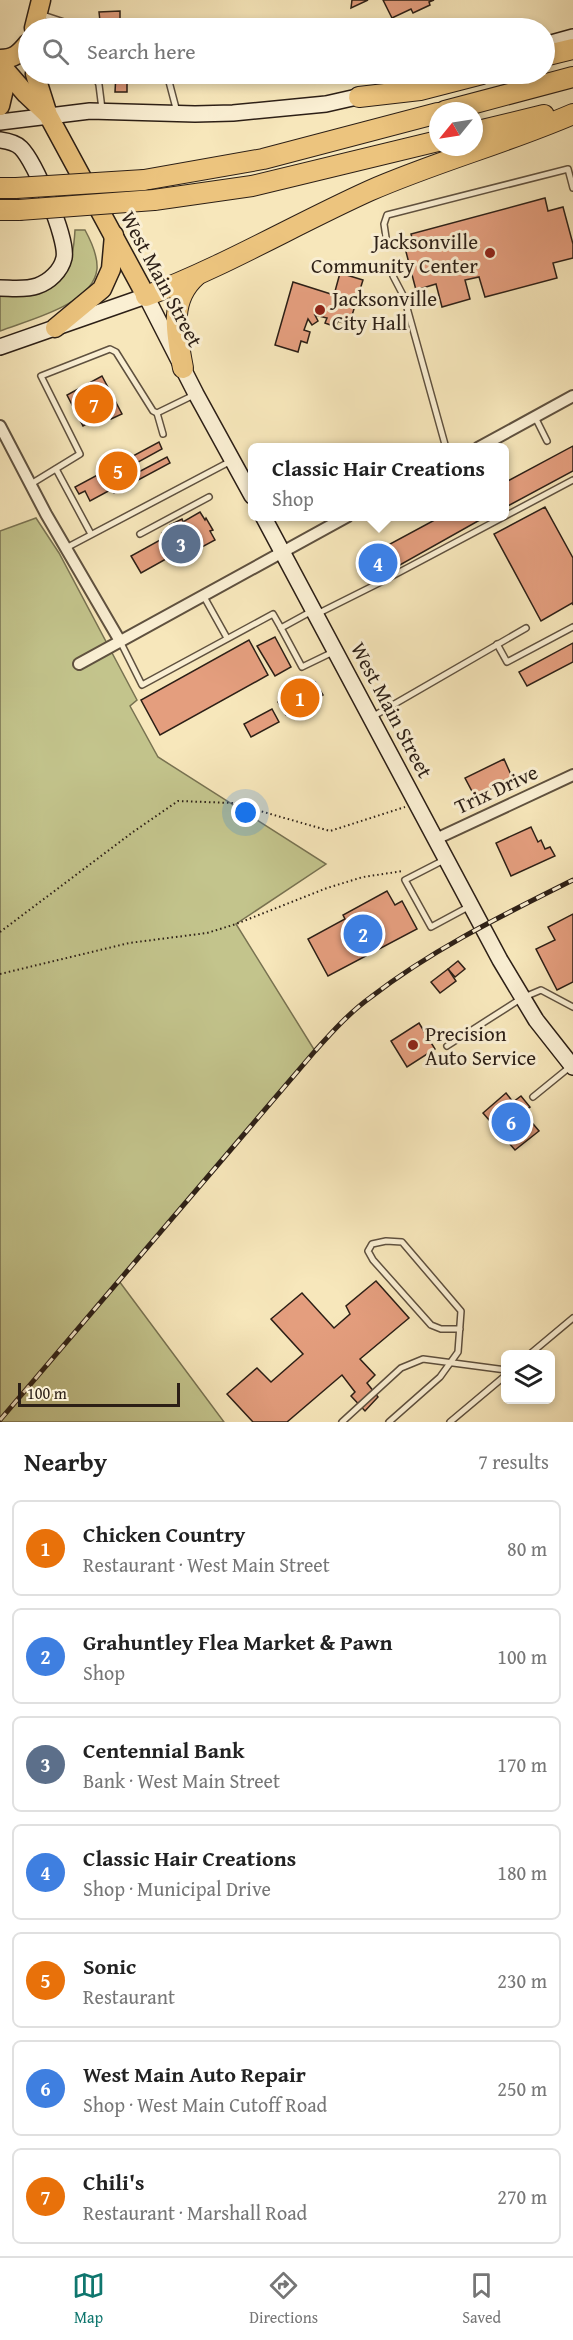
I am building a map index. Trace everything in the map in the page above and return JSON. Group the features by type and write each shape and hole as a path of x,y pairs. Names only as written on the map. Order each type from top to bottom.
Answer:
{"highway":[{"path":"555,54 573,49"},
{"path":"555,82 573,77"},
{"path":"359,97 420,90 443,84"},
{"path":"479,102 547,84"},
{"path":"483,130 573,108"},
{"path":"146,296 198,274 315,216 412,173 535,130 573,114"},
{"path":"8,188 144,180 263,159 429,115"},
{"path":"9,210 154,200 252,186 429,143"},
{"path":"183,368 176,328 178,302 188,283 198,274"}],"main road":[{"path":"555,42 573,37"},
{"path":"0,59 10,59 18,55"},
{"path":"0,64 48,115"},
{"path":"0,70 4,89 0,106"},
{"path":"38,84 48,115"},
{"path":"0,122 48,115 102,111 178,114 233,113 293,108 359,97 405,84"},
{"name":"West Main Street","path":"48,115 248,488"},
{"path":"0,140 21,148 32,164 64,241 65,255 62,266 54,276 40,285 0,288"},
{"path":"55,328 102,289 111,269 114,235"},
{"path":"0,347 146,296"},
{"name":"West Main Street","path":"265,521 522,998 542,1028 570,1060"}],"street":[{"path":"486,443 573,396"},
{"path":"0,426 66,548 120,641"},
{"path":"79,664 339,521"},
{"name":"Trix Drive","path":"436,838 573,775"}],"lane":[{"path":"99,84 102,111"},
{"path":"170,84 178,114"},
{"path":"387,244 384,224 387,215 568,169 573,188"},
{"path":"393,276 404,297 445,443"},
{"path":"31,484 78,456 80,451 41,376 110,349 113,350 153,411 157,413 163,434"},
{"path":"157,413 196,394"},
{"path":"535,417 547,441"},
{"path":"66,548 233,460"},
{"path":"56,469 91,534"},
{"path":"509,514 573,480"},
{"path":"140,534 209,497"},
{"path":"281,628 398,573 496,521"},
{"path":"203,594 227,638"},
{"path":"120,641 142,685 273,614 302,667 335,651"},
{"path":"497,644 507,662 573,627"},
{"path":"371,718 526,628"},
{"path":"446,859 405,880 431,927 471,905"},
{"path":"447,1046 522,998 541,990 573,1007"},
{"path":"533,1097 570,1060"},
{"path":"389,1422 440,1377 458,1352 460,1329 461,1311 402,1242 386,1240 372,1244 368,1251 373,1260 430,1325 441,1329 460,1329"},
{"path":"535,1350 573,1318"},
{"path":"342,1422 402,1368 423,1359 501,1369"},
{"path":"450,1422 501,1379"}],"path":[{"path":"0,932 178,801 232,803 330,831 417,803"},
{"path":"0,974 129,942 207,933 327,888 363,877 404,871"}],"green space":[{"path":"75,230 85,230 94,248 97,269 93,282 72,302 0,331 0,295 34,293 56,284 64,275 69,264"},
{"path":"36,518 59,553 137,700 130,706 158,757 326,864 236,924 315,1051 119,1281 224,1422 0,1422 0,531"}],"building":[{"path":"352,0 368,0 351,8"},
{"path":"383,0 434,0 429,2 430,5 413,13 411,9 392,18"},
{"path":"120,11 120,18 100,18 99,12"},
{"path":"115,84 127,84 127,92 115,92"},
{"name":"Jacksonville Community Center","path":"545,198 548,211 563,207 573,244 573,258 553,263 557,278 485,297 479,277 465,280 470,299 442,307 436,284 416,290 405,248 414,245 411,234"},
{"name":"Jacksonville City Hall","path":"340,273 363,280 349,325 338,321 336,327 325,323 327,318 315,315 318,321 312,325 308,319 304,330 310,332 307,343 301,341 298,352 275,345 293,282 334,295"},
{"path":"102,376 122,414 111,419 107,412 83,426 67,395"},
{"path":"159,442 162,449 129,467 133,475 167,457 170,463 114,493 112,489 90,501 85,491 79,494 75,487"},
{"path":"573,446 573,471 509,505 509,480"},
{"path":"545,507 573,558 573,605 572,603 541,621 494,534"},
{"path":"200,512 213,530 210,531 215,540 198,549 199,552 188,559 186,555 176,560 173,555 141,573 131,556 164,538 162,533 171,528 170,525 182,519 183,522"},
{"path":"433,521 478,521 375,579 364,558"},
{"path":"275,637 291,667 275,676 257,646"},
{"path":"249,640 268,675 160,735 141,700"},
{"path":"573,643 573,662 527,686 519,672"},
{"path":"315,682 323,695 286,715 278,702"},
{"path":"272,709 279,722 251,737 244,724"},
{"path":"504,759 512,777 504,784 503,781 484,793 483,791 474,795 465,778"},
{"path":"531,827 538,842 541,840 545,849 550,847 555,856 511,876 496,843"},
{"path":"387,891 395,905 402,901 417,929 328,976 308,939 345,919 343,915"},
{"path":"573,914 573,982 557,990 536,949 555,940 548,927"},
{"path":"458,961 465,969 455,977 448,969"},
{"path":"448,969 456,981 440,993 431,982"},
{"name":"Precision Auto Service","path":"419,1023 435,1049 407,1067 391,1041"},
{"path":"506,1093 513,1102 521,1096 530,1107 523,1112 539,1131 515,1150 483,1113"},
{"path":"376,1281 409,1318 360,1359 375,1375 367,1383 378,1397 365,1411 351,1396 355,1392 342,1375 287,1422 253,1422 227,1394 257,1368 271,1382 303,1354 271,1319 302,1293 334,1328 350,1314 346,1306"}],"railway":[{"path":"0,1420 315,1051 349,1016 363,1003 419,963 573,880"}],"place":[{"name":"Jacksonville Community Center","path":"490,253"},
{"name":"Jacksonville City Hall","path":"320,310"},
{"name":"Chili's","path":"94,404"},
{"name":"Sonic","path":"118,471"},
{"name":"Centennial Bank","path":"181,544"},
{"name":"Classic Hair Creations","path":"378,563"},
{"name":"Chicken Country","path":"300,698"},
{"name":"Grahuntley Flea Market & Pawn","path":"363,934"},
{"name":"Precision Auto Service","path":"413,1045"},
{"name":"West Main Auto Repair","path":"511,1122"}]}
